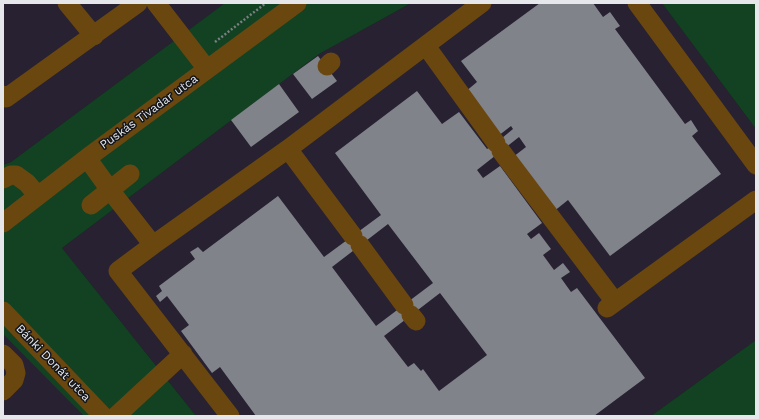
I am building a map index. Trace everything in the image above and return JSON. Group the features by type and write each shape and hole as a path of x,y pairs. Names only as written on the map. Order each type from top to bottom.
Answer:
{"street":[{"path":"67,3 94,36"},
{"path":"3,95 6,98 138,3"},
{"path":"156,3 207,69"},
{"name":"Puskás Tivadar utca","path":"3,223 87,158 297,3"},
{"path":"230,416 118,271 288,149 482,3"},
{"path":"637,3 756,164"},
{"path":"426,46 611,305 756,200"},
{"path":"288,149 410,314"},
{"path":"87,158 153,245"},
{"path":"91,205 130,174"},
{"path":"3,179 10,175 16,175 38,196"},
{"name":"Bánki Donát utca","path":"3,311 104,415"},
{"path":"3,354 14,365 16,373 14,380 3,391"},
{"path":"104,415 183,354"}],"shaded area":[{"path":"3,3 225,3 11,162 3,165"},
{"path":"411,3 662,3 756,129 756,340 651,416 196,416 62,248 319,54"},
{"path":"3,334 68,399 84,416 3,416"}],"green space":[{"path":"225,3 411,3 319,54 62,248 196,416 84,416 3,334 3,165 11,162"},
{"path":"662,3 756,3 756,129"},
{"path":"756,340 756,416 651,416"}],"building":[{"path":"540,3 593,3 603,17 610,12 620,26 615,29 685,124 691,120 698,131 692,136 721,174 610,256 568,200 553,212 513,157 526,147 519,137 477,170 483,178 500,166 542,223 527,234 531,239 539,233 551,249 543,255 554,270 563,263 570,272 561,278 571,292 577,288 645,378 594,416 256,416 220,367 212,373 181,331 189,325 167,296 160,302 156,296 162,291 159,286 195,259 190,252 198,247 203,252 278,196 324,257 381,215 335,153 417,91 442,124 459,112 487,149 496,143 513,129 511,126 498,136 465,92 477,82 461,61","holes":["388,224 433,283 376,326 332,267","440,293 487,355 439,391 423,369 421,371 414,363 408,367 384,336"]},
{"path":"318,56 337,81 312,99 293,74"},
{"path":"279,84 299,112 251,147 231,120"}]}
